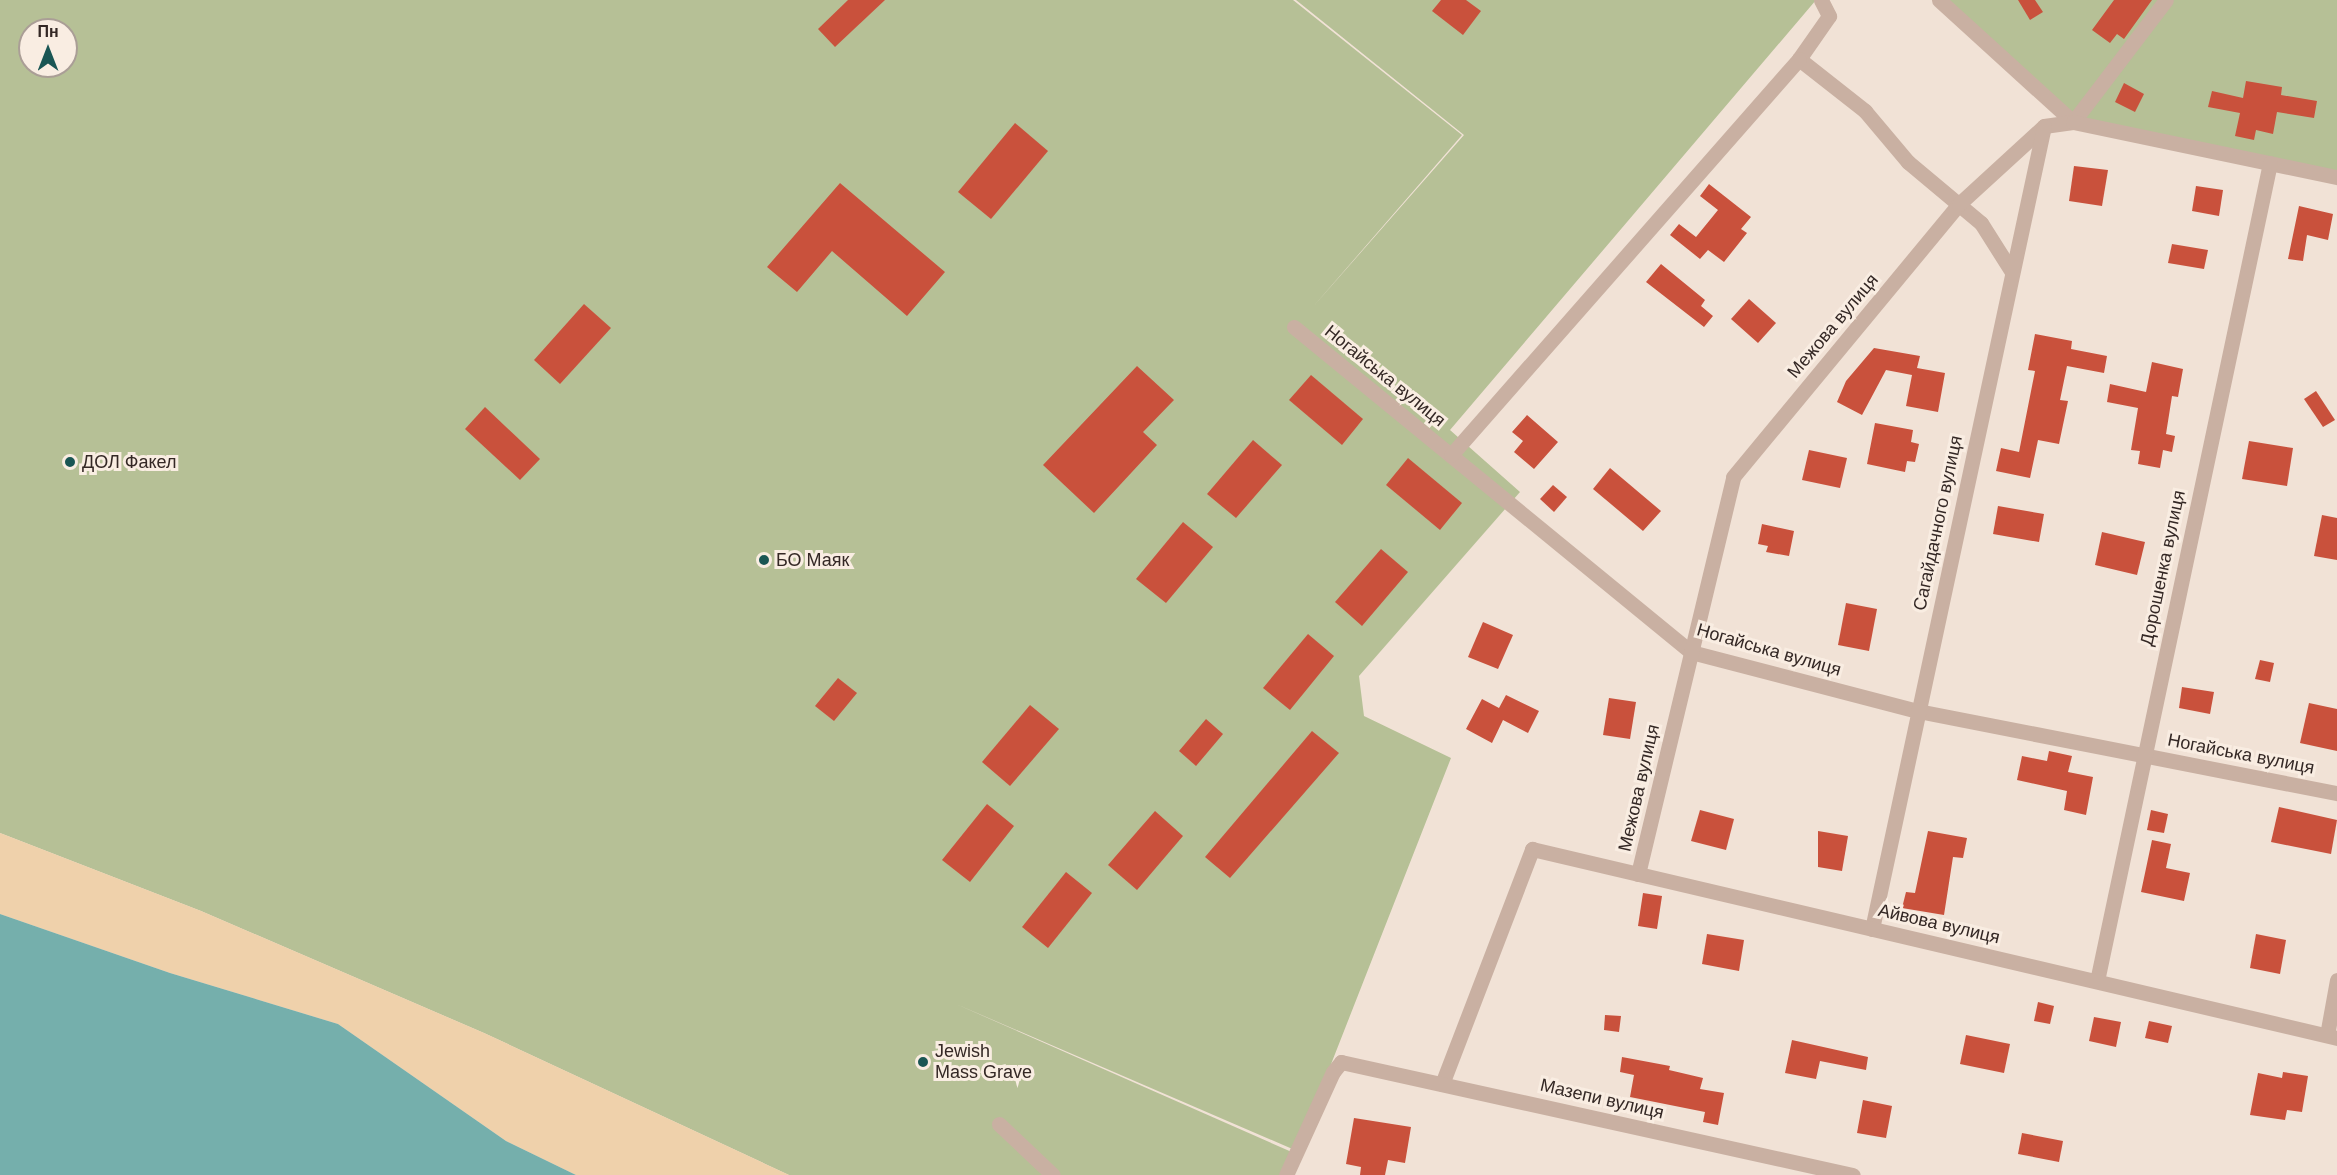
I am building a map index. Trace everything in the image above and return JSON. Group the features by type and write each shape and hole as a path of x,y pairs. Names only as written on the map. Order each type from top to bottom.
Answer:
{"street":[{"path":"1451,455 1799,59 1829,16 1821,0"},
{"path":"1939,0 2073,122"},
{"path":"2073,122 2166,0"},
{"path":"1799,59 1864,111 1908,162 1981,223 2012,272"},
{"path":"2044,126 2073,122 2337,177"},
{"name":"Межова вулиця","path":"1638,874 1733,477 1959,204 2044,126"},
{"name":"Сагайдачного вулиця","path":"1872,929 2044,126"},
{"name":"Дорошенка вулиця","path":"2097,981 2142,754 2270,163"},
{"name":"Ногайська вулиця","path":"1294,327 1691,652 1918,711 2337,794"},
{"name":"Айвова вулиця","path":"1442,1084 1532,849 2332,1036"},
{"path":"2332,1036 2337,980"},
{"name":"Мазепи вулиця","path":"1286,1175 1333,1072 1341,1062 1853,1175"},
{"path":"999,1124 1053,1175"}],"green space":[{"name":"БО Маяк","path":"0,0 1293,0 1462,135 1312,308 1464,135 1296,0 1816,0 1450,430 1520,492 1359,676 1364,716 1451,758 1297,1151 956,1004 1294,1153 1286,1175 789,1175 484,1033 201,911 0,833"},
{"path":"1939,0 2337,0 2337,177 2073,122"}],"sand":[{"path":"0,833 201,911 484,1033 789,1175 576,1175 506,1141 338,1024 170,973 0,914"}],"water":[{"path":"0,914 170,973 338,1024 506,1141 576,1175 0,1175"}],"building":[{"path":"848,0 885,0 835,47 818,29"},
{"path":"1441,0 1466,0 1481,11 1463,35 1432,11"},
{"path":"2018,0 2035,0 2043,12 2030,20"},
{"path":"2114,0 2152,0 2124,39 2117,34 2110,43 2092,30"},
{"path":"2246,81 2282,87 2281,95 2317,101 2314,118 2277,112 2273,134 2256,130 2254,140 2235,136 2240,113 2208,107 2212,91 2243,98"},
{"path":"2124,83 2144,94 2135,112 2115,102"},
{"path":"1015,123 1048,151 991,219 958,192"},
{"path":"2074,166 2108,170 2102,206 2069,201"},
{"path":"840,183 945,272 907,316 832,251 797,292 767,267"},
{"path":"1709,184 1751,217 1741,229 1747,233 1724,262 1708,250 1700,259 1670,235 1679,224 1696,237 1718,210 1700,196"},
{"path":"2196,186 2223,190 2219,216 2192,211"},
{"path":"2299,206 2333,214 2328,240 2307,235 2303,261 2288,259"},
{"path":"2172,244 2208,250 2204,269 2168,263"},
{"path":"1661,264 1705,300 1701,306 1713,316 1704,327 1646,282"},
{"path":"1749,299 1776,323 1758,343 1731,319"},
{"path":"584,304 611,328 560,384 534,360"},
{"path":"2035,334 2072,341 2071,349 2107,356 2104,373 2067,366 2060,400 2068,401 2059,444 2038,440 2030,478 1996,471 2001,448 2019,452 2035,371 2028,370"},
{"path":"1874,348 1920,356 1917,368 1945,373 1938,412 1906,406 1912,375 1886,370 1862,415 1837,402 1846,381"},
{"path":"2152,362 2183,369 2178,397 2172,396 2166,434 2175,436 2172,452 2163,450 2160,468 2138,464 2140,451 2131,450 2138,408 2107,402 2110,384 2146,392"},
{"path":"1137,366 1174,400 1143,432 1157,445 1094,513 1043,465"},
{"path":"1311,375 1363,419 1342,445 1289,400"},
{"path":"2316,391 2335,420 2323,427 2304,399"},
{"path":"485,407 540,459 520,480 465,429"},
{"path":"1527,415 1558,442 1534,469 1514,452 1523,441 1512,432"},
{"path":"1875,423 1913,430 1911,442 1919,444 1915,462 1907,461 1905,472 1867,464"},
{"path":"1253,440 1282,465 1236,518 1207,494"},
{"path":"2249,441 2293,448 2287,486 2242,479"},
{"path":"1809,450 1847,458 1840,488 1802,480"},
{"path":"1408,458 1462,503 1440,530 1386,485"},
{"path":"1610,468 1661,511 1643,531 1593,489"},
{"path":"1553,485 1567,497 1554,512 1540,499"},
{"path":"1998,506 2044,514 2039,542 1993,534"},
{"path":"2322,515 2337,518 2337,560 2314,556"},
{"path":"1183,522 1213,547 1166,603 1136,579"},
{"path":"1762,524 1794,531 1789,556 1766,552 1768,546 1758,544"},
{"path":"2102,532 2145,542 2137,575 2095,565"},
{"path":"1381,549 1408,572 1362,626 1335,602"},
{"path":"1846,603 1877,609 1869,651 1838,645"},
{"path":"1483,622 1513,635 1498,669 1468,657"},
{"path":"1308,634 1334,656 1290,710 1263,688"},
{"path":"2260,660 2274,663 2270,682 2255,679"},
{"path":"838,678 857,693 834,721 815,706"},
{"path":"2182,687 2214,692 2210,714 2179,708"},
{"path":"1506,695 1539,711 1528,733 1503,720 1492,743 1466,729 1482,699 1499,708"},
{"path":"1609,698 1636,702 1630,739 1603,735"},
{"path":"2309,703 2337,709 2337,751 2300,743"},
{"path":"1030,705 1059,729 1010,786 982,762"},
{"path":"1206,719 1223,734 1196,766 1179,751"},
{"path":"1312,731 1339,753 1230,878 1205,857"},
{"path":"2049,751 2072,756 2068,772 2093,777 2086,815 2064,810 2067,791 2017,780 2022,756 2047,761"},
{"path":"987,804 1014,826 970,882 942,860"},
{"path":"2279,807 2337,820 2331,854 2271,842"},
{"path":"1700,810 1734,819 1726,850 1691,841"},
{"path":"2151,810 2168,814 2164,833 2147,830"},
{"path":"1155,811 1183,836 1137,890 1108,865"},
{"path":"1818,831 1848,836 1842,871 1818,867"},
{"path":"1928,831 1967,838 1963,858 1953,857 1944,915 1902,908 1906,892 1915,893"},
{"path":"2152,840 2171,844 2166,868 2190,873 2184,901 2141,892"},
{"path":"1066,872 1092,893 1048,948 1022,927"},
{"path":"1643,893 1662,896 1657,929 1638,926"},
{"path":"1707,934 1744,940 1739,971 1702,964"},
{"path":"2256,934 2286,940 2280,974 2250,968"},
{"path":"2038,1002 2054,1006 2050,1024 2034,1021"},
{"path":"1605,1015 1621,1016 1619,1032 1604,1030"},
{"path":"2094,1017 2121,1022 2116,1047 2089,1041"},
{"path":"2149,1021 2172,1026 2168,1043 2145,1038"},
{"path":"1966,1035 2010,1044 2004,1073 1960,1064"},
{"path":"1792,1040 1868,1057 1866,1070 1820,1061 1816,1079 1785,1073"},
{"path":"1622,1057 1670,1066 1669,1070 1703,1078 1700,1089 1724,1093 1718,1125 1703,1122 1705,1112 1630,1097 1634,1075 1620,1072"},
{"path":"2283,1072 2308,1076 2302,1112 2287,1110 2285,1120 2250,1115 2258,1073 2282,1078"},
{"path":"1863,1100 1892,1106 1886,1138 1857,1133"},
{"path":"1354,1118 1411,1127 1405,1163 1388,1160 1385,1175 1360,1175 1361,1167 1346,1164"},
{"path":"2022,1133 2063,1141 2059,1162 2018,1154"}],"place":[{"name":"ДОЛ Факел","path":"70,462"},
{"name":"БО Маяк","path":"764,560"},
{"name":"Jewish Mass Grave","path":"923,1062"}]}
